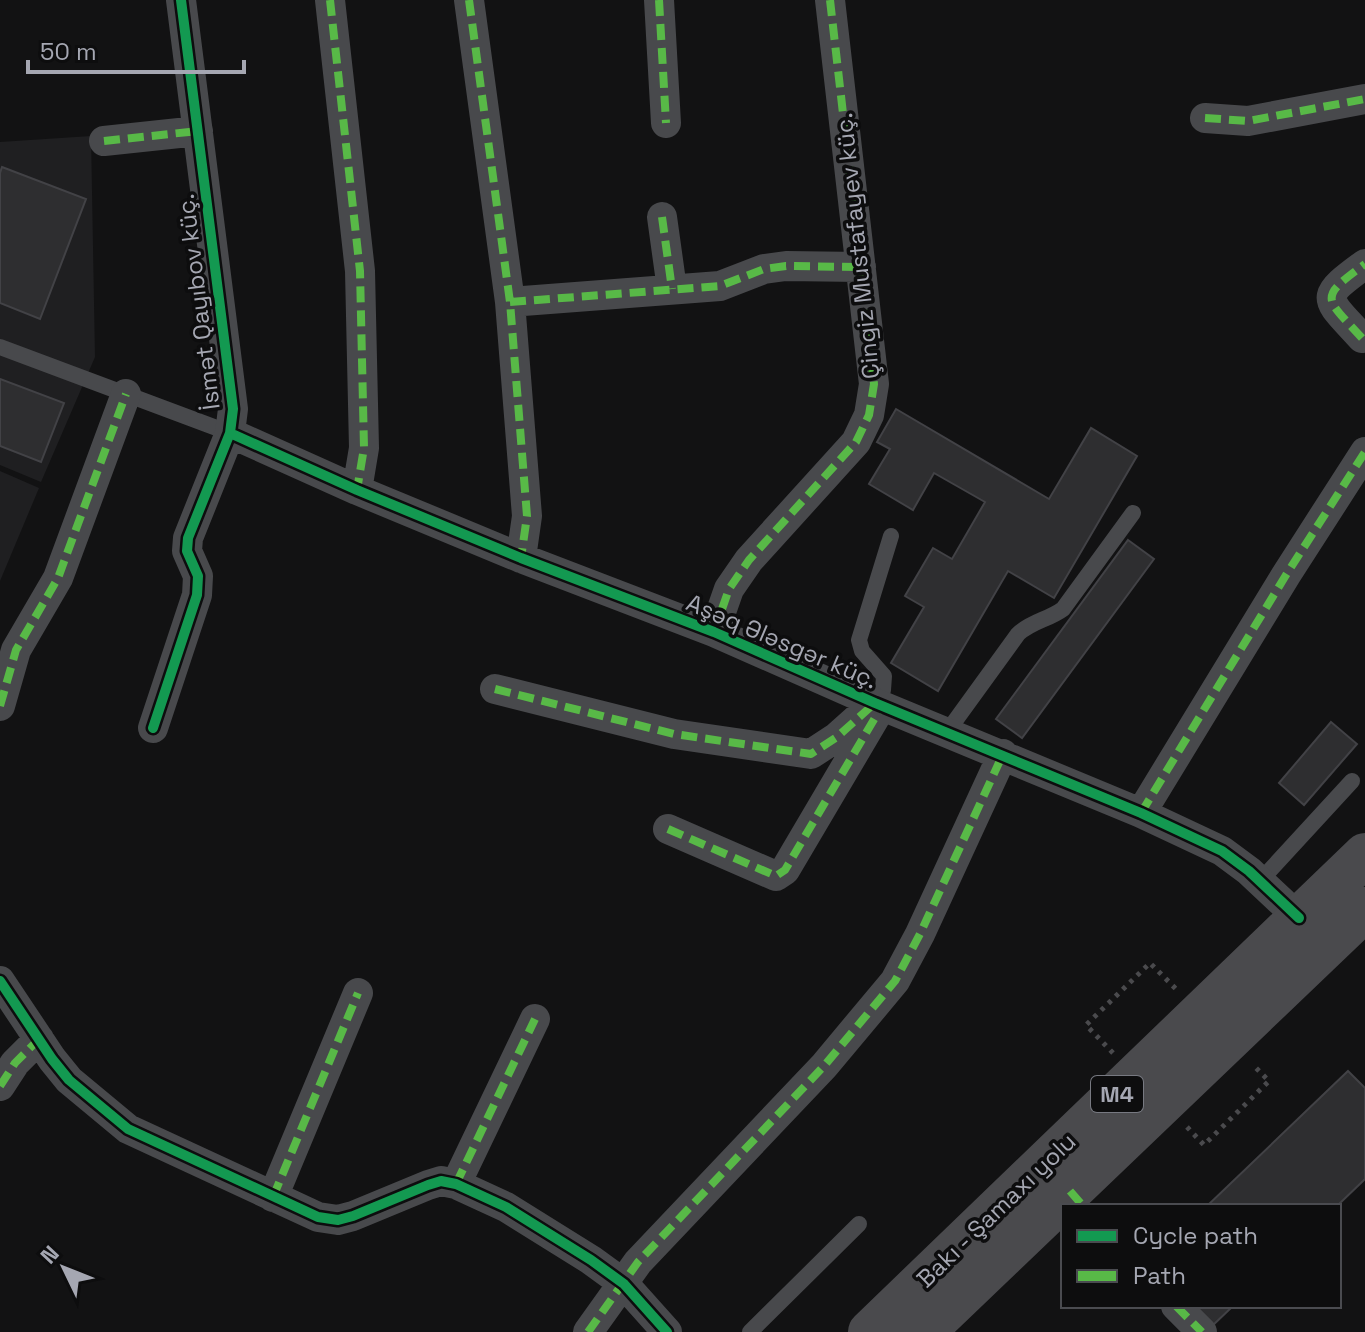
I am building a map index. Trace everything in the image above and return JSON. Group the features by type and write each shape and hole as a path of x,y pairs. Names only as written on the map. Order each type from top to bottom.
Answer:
{"highway":[{"name":"Bakı - Şamaxı yolu","path":"870,1332 1365,855"},
{"name":"Bakı - Şamaxı yolu","path":"1077,1198 1365,909"},
{"name":"Bakı - Şamaxı yolu","path":"923,1332 1061,1212"}],"street":[{"name":"İsmət Qayıbov küç.","path":"153,728 197,595 198,576 187,551 188,538 230,433 233,409 181,0"},
{"path":"330,0 360,271 364,448 357,490"},
{"path":"469,0 510,302 527,516 521,558"},
{"path":"659,0 666,123"},
{"name":"Çingiz Mustafayev küç.","path":"714,632 729,589 749,560 856,442 869,415 874,384 830,0"},
{"path":"1205,118 1248,121 1365,99"},
{"path":"104,141 198,131"},
{"path":"662,217 672,289"},
{"path":"1362,338 1331,303 1330,295 1336,286 1365,264"},
{"path":"510,302 720,286 764,269 786,266 861,267"},
{"path":"0,706 16,650 58,578 126,394"},
{"name":"Aşəq Ələsgər küç.","path":"230,433 357,490 521,558 714,632 1141,813 1222,851 1299,918"},
{"path":"1141,813 1365,452"},
{"path":"495,689 674,734 811,754 878,704"},
{"path":"668,829 776,876 785,870 878,704"},
{"path":"588,1332 656,1242 824,1066 895,981 1003,754"},
{"path":"0,981 69,1080 128,1129 318,1217 338,1220 441,1181 456,1184 506,1207 591,1260 624,1284 667,1332"},
{"path":"273,1197 358,993"},
{"path":"456,1184 535,1019"},
{"path":"0,1086 15,1063 39,1039"},
{"path":"1178,1308 1202,1332"}],"lane":[{"path":"0,347 230,433"},
{"path":"947,732 1018,634 1031,623 1048,620 1063,609 1133,513"},
{"path":"878,704 884,676 862,651 859,640 891,536"},
{"path":"1260,881 1352,781"},
{"path":"750,1332 859,1224"}],"path":[{"path":"1086,1025 1150,963"},
{"path":"1204,1145 1269,1081"}],"shaded area":[{"path":"91,136 95,357 41,482 0,465 0,142"},
{"path":"0,471 39,488 0,581"}],"building":[{"path":"2,167 86,199 40,319 0,303"},
{"path":"0,379 64,403 41,462 0,446"},
{"path":"896,409 1049,499 1091,428 1137,456 1054,598 1008,571 938,691 891,663 924,607 905,596 933,548 952,559 985,502 934,473 913,510 869,484 890,449 877,442"},
{"path":"1128,540 1154,559 1022,738 996,719"},
{"path":"1331,722 1357,744 1304,805 1279,783"},
{"path":"1348,1071 1365,1088 1365,1179 1339,1204 1209,1204"},
{"path":"1191,1308 1231,1308 1210,1328"}],"marked path":[{"path":"330,0 360,271 364,448 357,490"},
{"path":"469,0 510,302 527,516 521,558"},
{"path":"659,0 666,123"},
{"path":"714,632 729,589 749,560 856,442 869,415 874,384 830,0"},
{"path":"1205,118 1248,121 1365,99"},
{"path":"104,141 198,131"},
{"path":"662,217 672,289"},
{"path":"1362,338 1340,314 1332,299 1339,285 1365,264"},
{"path":"510,302 720,286 764,269 786,266 861,267"},
{"path":"0,706 16,650 58,578 126,394"},
{"path":"1141,813 1365,452"},
{"path":"495,689 674,734 811,754 837,737 875,703"},
{"path":"668,829 776,876 785,870 882,706"},
{"path":"588,1332 638,1262 824,1066 895,981 1003,754"},
{"path":"273,1197 358,993"},
{"path":"456,1184 535,1019"},
{"path":"0,1086 15,1063 39,1039"},
{"path":"1070,1191 1081,1204"},
{"path":"1178,1308 1202,1332"}],"cycle path":[{"path":"153,728 197,595 198,576 187,551 188,538 230,433 233,409 181,0"},
{"path":"230,433 357,490 521,558 714,632 875,703 1141,813 1222,851 1249,871 1299,918"},
{"path":"0,981 69,1080 128,1129 318,1217 338,1220 441,1181 456,1184 506,1207 591,1260 624,1284 667,1332"}]}
